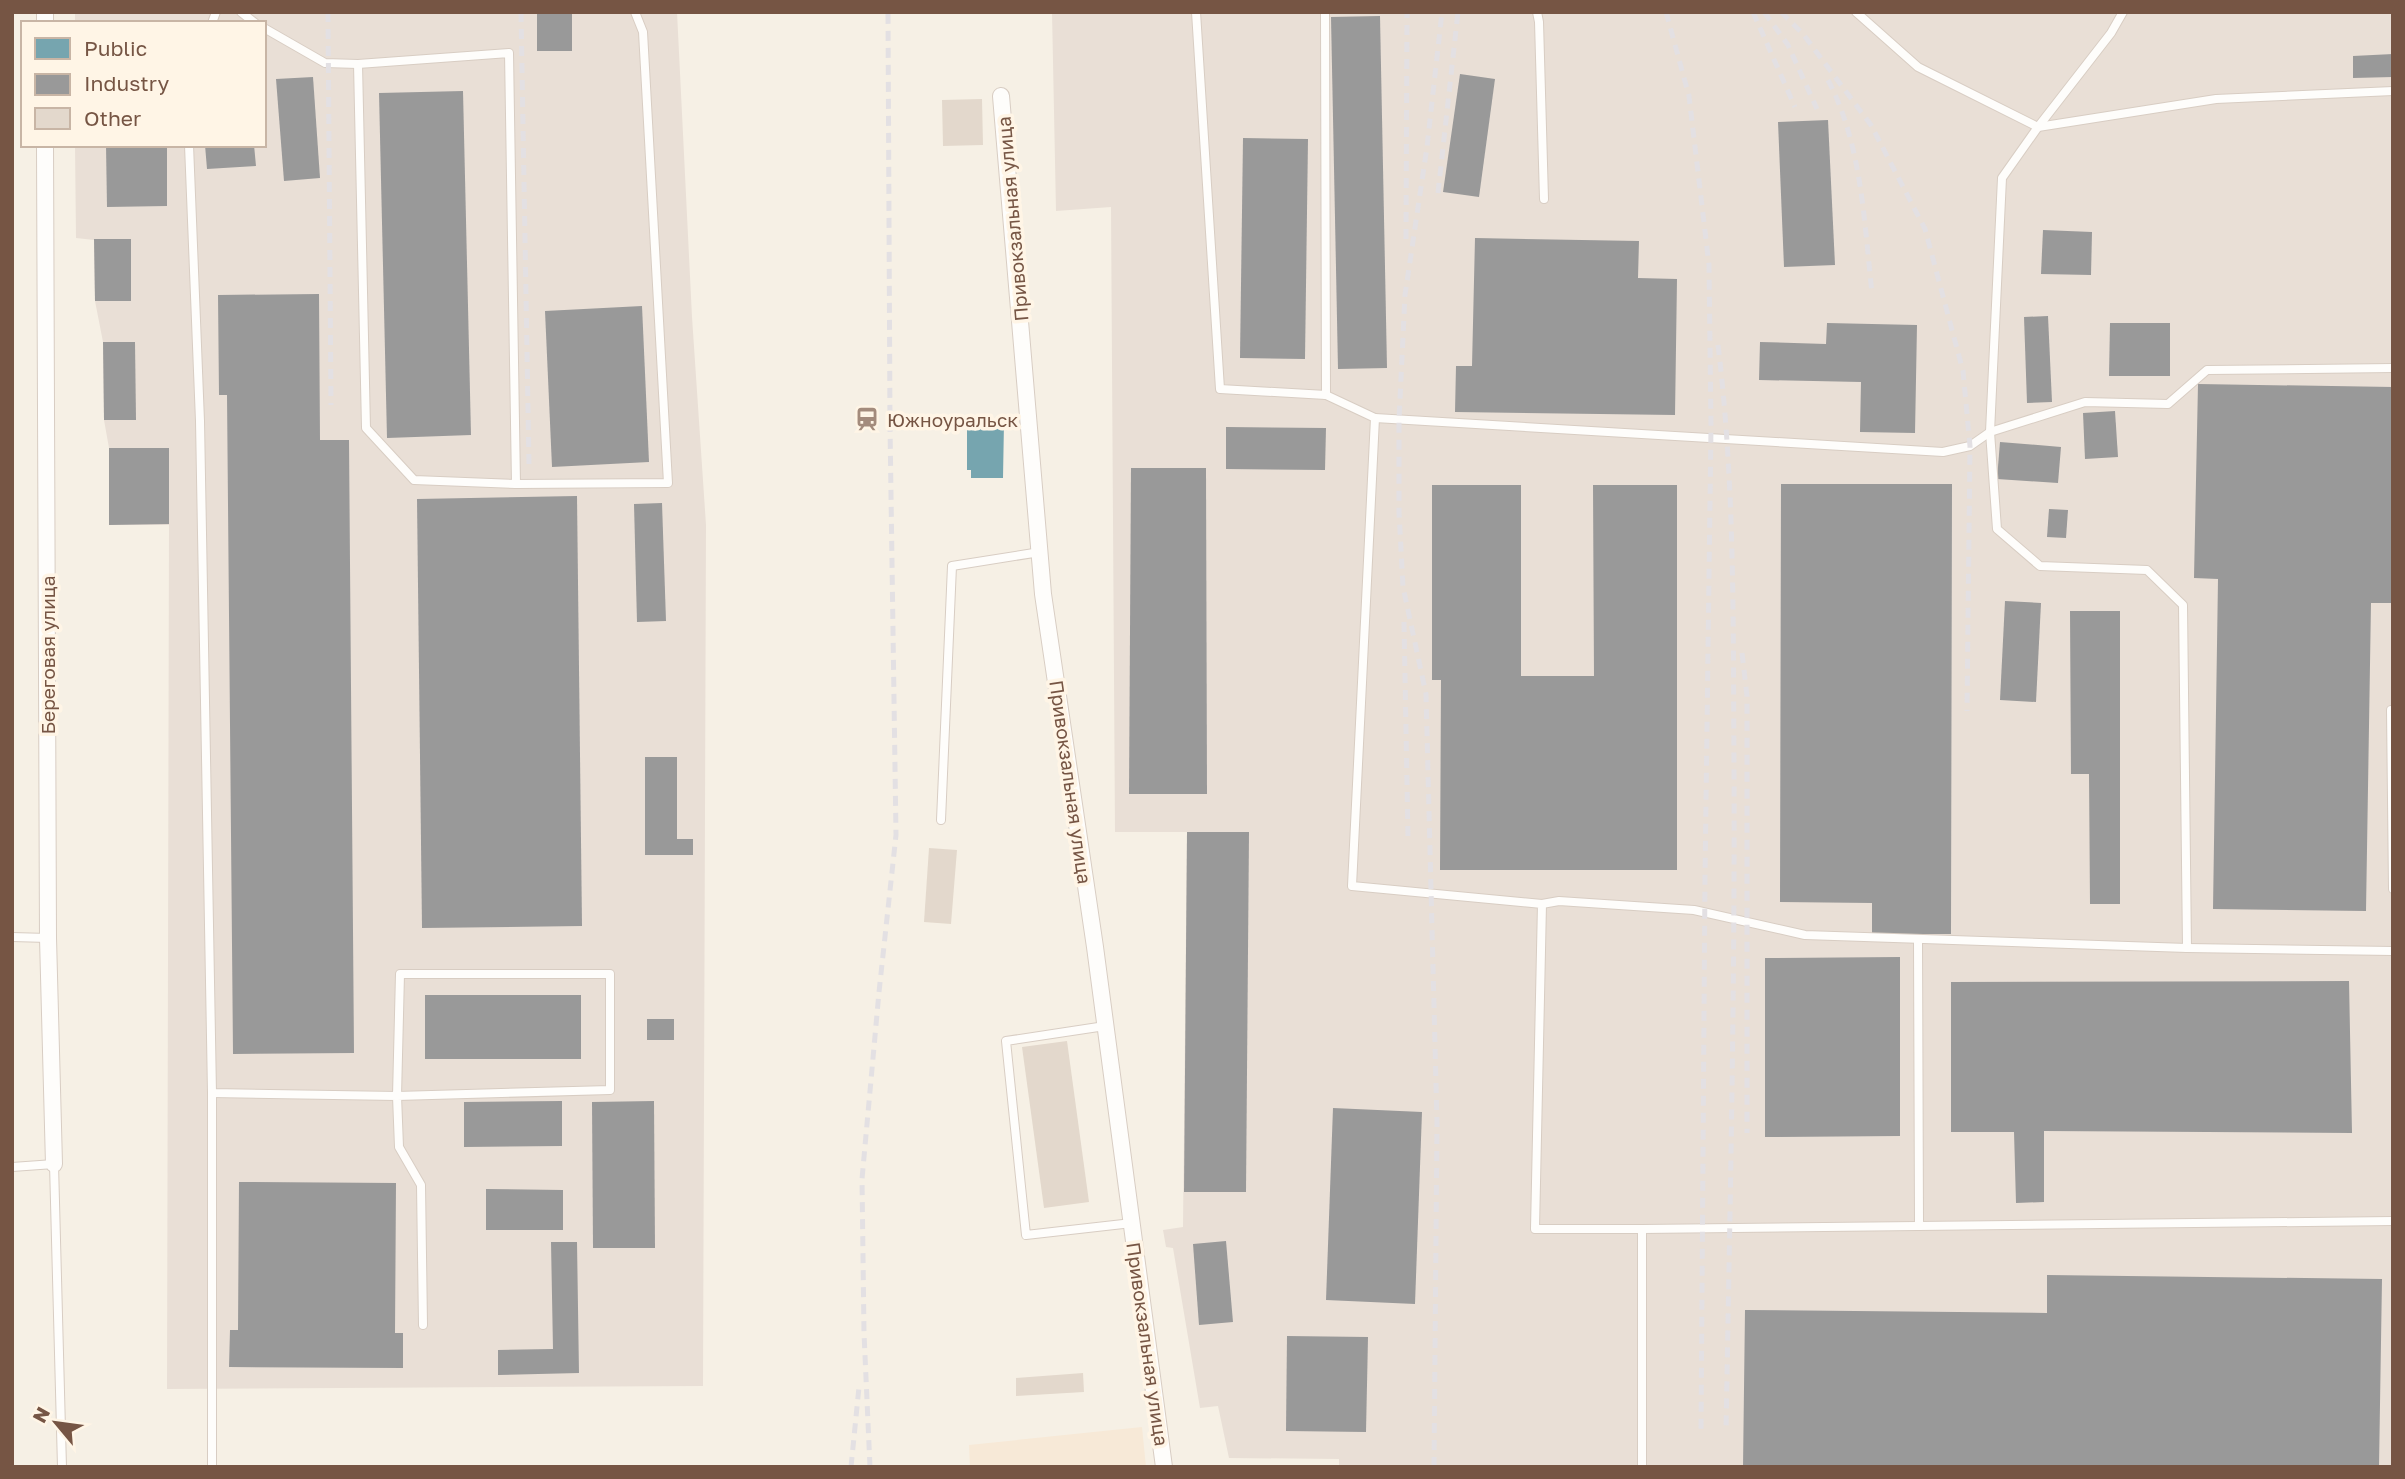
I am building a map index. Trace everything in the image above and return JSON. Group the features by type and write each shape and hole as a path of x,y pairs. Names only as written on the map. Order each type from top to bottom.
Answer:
{"street":[{"name":"Привокзальная улица","path":"1001,96 1043,594 1105,1026 1164,1467"},
{"name":"Береговая улица","path":"45,147 48,938 54,1164"}],"lane":[{"path":"358,64 366,428 414,480 516,484 668,482 643,32 635,12"},
{"path":"1196,12 1220,389 1326,396 1376,418 1943,452 1970,446 1990,432 2085,402 2168,404 2207,370 2393,368"},
{"path":"1325,12 1326,396"},
{"path":"1537,12 1544,199"},
{"path":"1856,12 1917,67 2038,127 2216,99 2393,90"},
{"path":"2123,12 2111,33 2002,178 1990,432 1997,529 2040,566 2147,570 2183,605 2187,948"},
{"path":"266,29 325,63 358,64 509,53 516,484"},
{"path":"189,147 201,421 212,1093 212,1467"},
{"path":"1376,418 1352,886 1542,904 1559,901 1695,910 1805,935 2187,948 2393,951"},
{"path":"942,820 952,566 1040,552"},
{"path":"2391,710 2393,889"},
{"path":"1542,904 1535,1229 2393,1221"},
{"path":"12,937 48,938"},
{"path":"1918,939 1919,1226"},
{"path":"212,1093 397,1096 610,1090 610,974 400,974 397,1096 399,1147 421,1185 423,1325"},
{"path":"1105,1026 1006,1041 1026,1235 1132,1223"},
{"path":"12,1167 54,1164 62,1467"},
{"path":"1642,1229 1642,1467"}],"shaded area":[{"path":"75,12 677,12 692,317 706,525 703,1386 167,1389 169,525 109,525 109,448 104,420 103,342 95,301 94,240 76,238 75,147 266,147 266,21 75,21"},
{"path":"1052,12 2393,12 2393,1467 1339,1467 1339,1459 1229,1458 1218,1406 1200,1408 1173,1248 1166,1247 1163,1230 1183,1227 1187,832 1115,832 1111,207 1056,211"},
{"path":"1142,1427 1146,1467 970,1467 969,1445"}],"building: Public":[{"name":"Южноуральск","path":"971,421 1004,422 1003,478 971,478 971,470 967,470 967,429 971,429"}],"building: Industry":[{"path":"537,12 572,12 572,51 537,51"},
{"path":"1380,16 1387,368 1338,369 1331,17"},
{"path":"2393,54 2393,77 2353,78 2353,56"},
{"path":"1460,74 1495,79 1479,197 1443,192"},
{"path":"313,77 320,178 284,181 276,79"},
{"path":"463,91 471,435 387,438 379,93"},
{"path":"1828,120 1835,265 1784,267 1778,122"},
{"path":"1243,138 1308,139 1305,359 1240,358"},
{"path":"106,147 167,147 167,206 107,207"},
{"path":"205,147 254,147 256,166 207,169"},
{"path":"2043,230 2092,232 2091,275 2041,274"},
{"path":"1475,238 1639,241 1638,278 1677,279 1675,415 1455,412 1456,366 1472,366"},
{"path":"94,239 131,239 131,301 95,301"},
{"path":"319,294 320,440 349,440 354,1053 233,1054 227,395 219,395 218,295"},
{"path":"642,306 649,462 552,467 545,311"},
{"path":"2048,316 2052,402 2027,403 2024,317"},
{"path":"1827,323 1917,325 1915,433 1860,432 1861,382 1759,380 1760,342 1826,344"},
{"path":"2110,323 2170,323 2170,376 2109,376"},
{"path":"103,342 135,342 136,420 104,420"},
{"path":"2198,384 2393,387 2393,603 2371,603 2366,911 2213,909 2218,579 2194,578"},
{"path":"2115,411 2118,457 2085,459 2083,413"},
{"path":"1226,427 1326,428 1325,470 1226,469"},
{"path":"2000,442 2061,447 2058,483 1997,479"},
{"path":"109,448 169,448 169,524 109,525"},
{"path":"1131,468 1206,468 1207,794 1129,794"},
{"path":"1781,484 1952,484 1951,934 1872,934 1872,903 1780,902"},
{"path":"1432,485 1521,485 1521,676 1594,676 1593,485 1677,485 1677,870 1440,870 1441,680 1432,680"},
{"path":"577,496 582,926 422,928 417,499"},
{"path":"662,503 666,621 637,622 634,504"},
{"path":"2049,509 2068,510 2066,538 2047,537"},
{"path":"2005,601 2041,603 2036,702 2000,700"},
{"path":"2070,611 2120,611 2120,904 2090,904 2089,774 2071,774"},
{"path":"645,757 677,757 677,839 693,839 693,855 645,855"},
{"path":"1187,832 1249,832 1246,1192 1184,1192"},
{"path":"1900,957 1900,1136 1765,1137 1765,958"},
{"path":"2349,981 2352,1133 2044,1131 2044,1202 2016,1203 2014,1132 1951,1132 1951,982"},
{"path":"425,995 581,995 581,1059 425,1059"},
{"path":"647,1019 674,1019 674,1040 647,1040"},
{"path":"562,1101 562,1146 464,1147 464,1102"},
{"path":"654,1101 655,1248 593,1248 592,1102"},
{"path":"1333,1108 1422,1112 1415,1304 1326,1300"},
{"path":"239,1182 396,1183 395,1333 403,1333 403,1368 229,1367 230,1330 238,1330"},
{"path":"486,1189 563,1190 563,1230 486,1230"},
{"path":"1226,1241 1233,1322 1199,1325 1193,1244"},
{"path":"551,1242 577,1242 579,1373 498,1375 498,1350 553,1349"},
{"path":"2047,1275 2382,1279 2379,1467 1743,1467 1745,1310 2047,1313"},
{"path":"1287,1336 1368,1337 1366,1432 1286,1431"}],"building: Other":[{"path":"982,99 983,145 943,146 942,100"},
{"path":"929,848 957,850 951,924 924,922"},
{"path":"1067,1041 1089,1202 1044,1208 1022,1047"},
{"path":"1083,1373 1084,1392 1016,1396 1016,1378"}],"railway":[{"path":"328,12 331,405"},
{"path":"521,12 529,465"},
{"path":"870,1467 864,1333 862,1179 896,835 888,12"},
{"path":"1406,239 1407,12"},
{"path":"1434,1467 1437,1123 1426,694 1403,587 1399,512 1399,420 1405,295 1427,147 1442,12"},
{"path":"1438,193 1458,12"},
{"path":"1666,12 1689,96 1709,265 1711,427 1701,1433"},
{"path":"1753,12 1795,107"},
{"path":"1764,12 1788,45 1817,109"},
{"path":"1781,12 1803,34 1871,125 1925,229 1963,371 1970,446 1967,711"},
{"path":"1828,80 1839,105 1855,157 1864,211 1872,293"},
{"path":"1718,345 1728,450 1733,660 1733,1015 1726,1431"},
{"path":"1404,622 1408,837"},
{"path":"1742,653 1747,696 1747,1133"},
{"path":"851,1467 859,1387"}],"place":[{"name":"Южноуральск","path":"867,419"}]}
